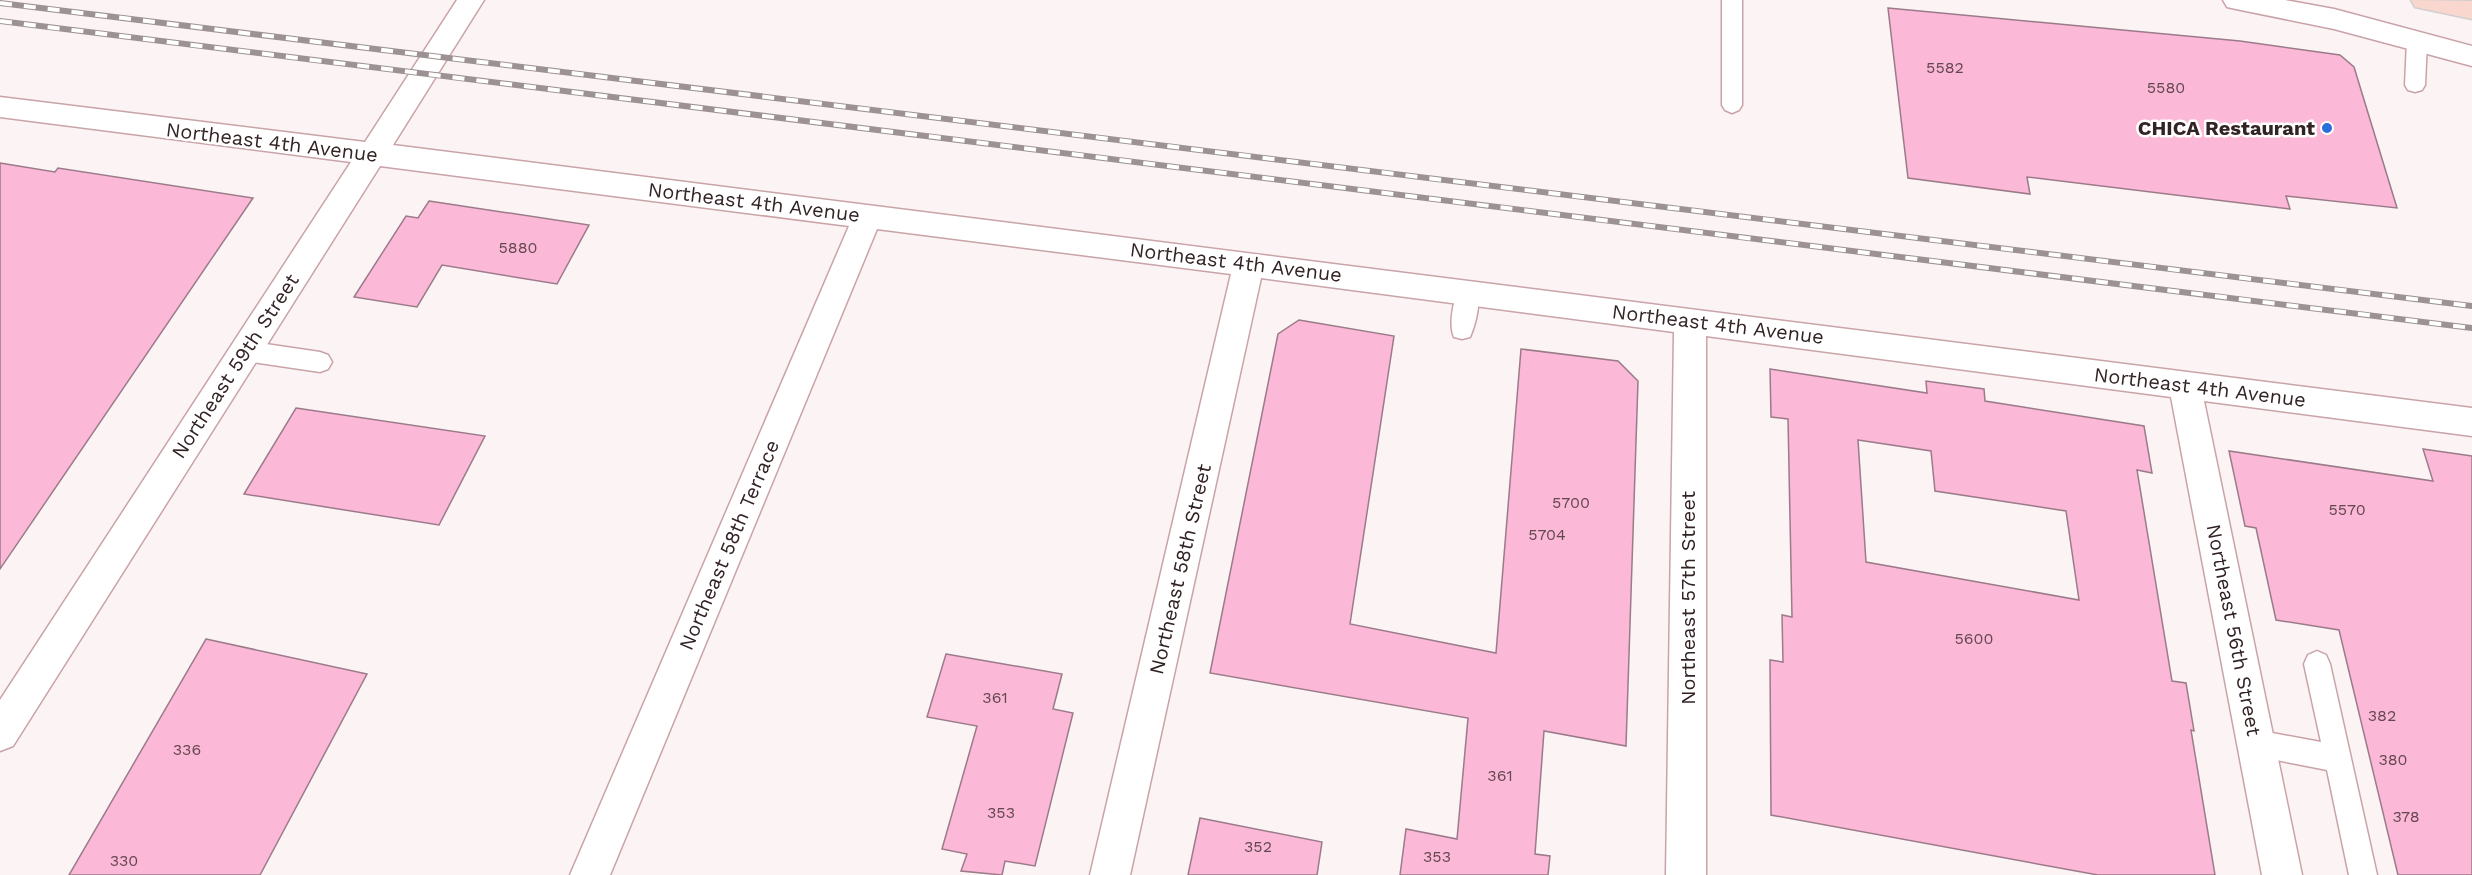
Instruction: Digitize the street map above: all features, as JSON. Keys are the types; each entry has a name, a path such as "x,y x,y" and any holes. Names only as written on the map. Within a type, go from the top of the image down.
{"main road":[{"path":"2424,0 2472,10"}],"street":[{"name":"Northeast 59th Street","path":"0,733 471,0"},
{"path":"2236,0 2334,20 2472,56"},
{"name":"Northeast 4th Avenue","path":"0,107 1690,320 2472,422"},
{"name":"Northeast 58th Terrace","path":"590,875 868,216"},
{"name":"Northeast 58th Street","path":"1110,875 1249,264"},
{"name":"Northeast 57th Street","path":"1686,875 1690,320"},
{"name":"Northeast 56th Street","path":"2185,385 2283,875"}],"lane":[{"path":"1732,0 1732,105"},
{"path":"2415,85 2417,41"},
{"path":"1462,330 1468,292"},
{"path":"245,351 320,362"},
{"path":"2317,664 2363,875"},
{"path":"2256,743 2338,759"}],"building":[{"path":"1888,8 2240,41 2340,55 2354,67 2397,208 2286,196 2290,209 2027,177 2030,194 1908,178"},
{"path":"0,163 55,172 58,168 253,198 0,569"},
{"path":"429,201 589,225 557,284 442,265 417,307 354,297 406,216 418,218"},
{"path":"1299,320 1394,336 1350,624 1496,653 1521,349 1618,361 1638,381 1626,746 1544,731 1535,854 1550,856 1548,875 1400,875 1406,829 1457,839 1468,718 1210,673 1278,334"},
{"path":"1770,369 1927,393 1926,381 1984,389 1985,401 2144,426 2152,473 2137,470 2172,681 2186,683 2194,731 2191,730 2215,875 2098,875 1771,815 1770,660 1783,662 1782,615 1792,617 1788,419 1771,417","holes":["1858,440 1931,451 1935,491 2066,511 2079,600 1866,562"]},
{"path":"296,408 485,436 439,525 244,494"},
{"path":"2423,449 2472,456 2472,875 2398,875 2339,630 2276,620 2256,528 2245,526 2229,451 2433,481"},
{"path":"206,639 367,674 260,875 69,875"},
{"path":"946,654 1062,674 1053,709 1073,713 1035,866 1005,861 1002,875 961,871 967,854 942,849 977,726 927,717"},
{"path":"1200,818 1322,842 1317,875 1188,875"}],"railway":[{"path":"0,3 2472,306"},
{"path":"0,21 2472,328"}],"place":[{"name":"CHICA Restaurant","path":"2327,128"}]}
